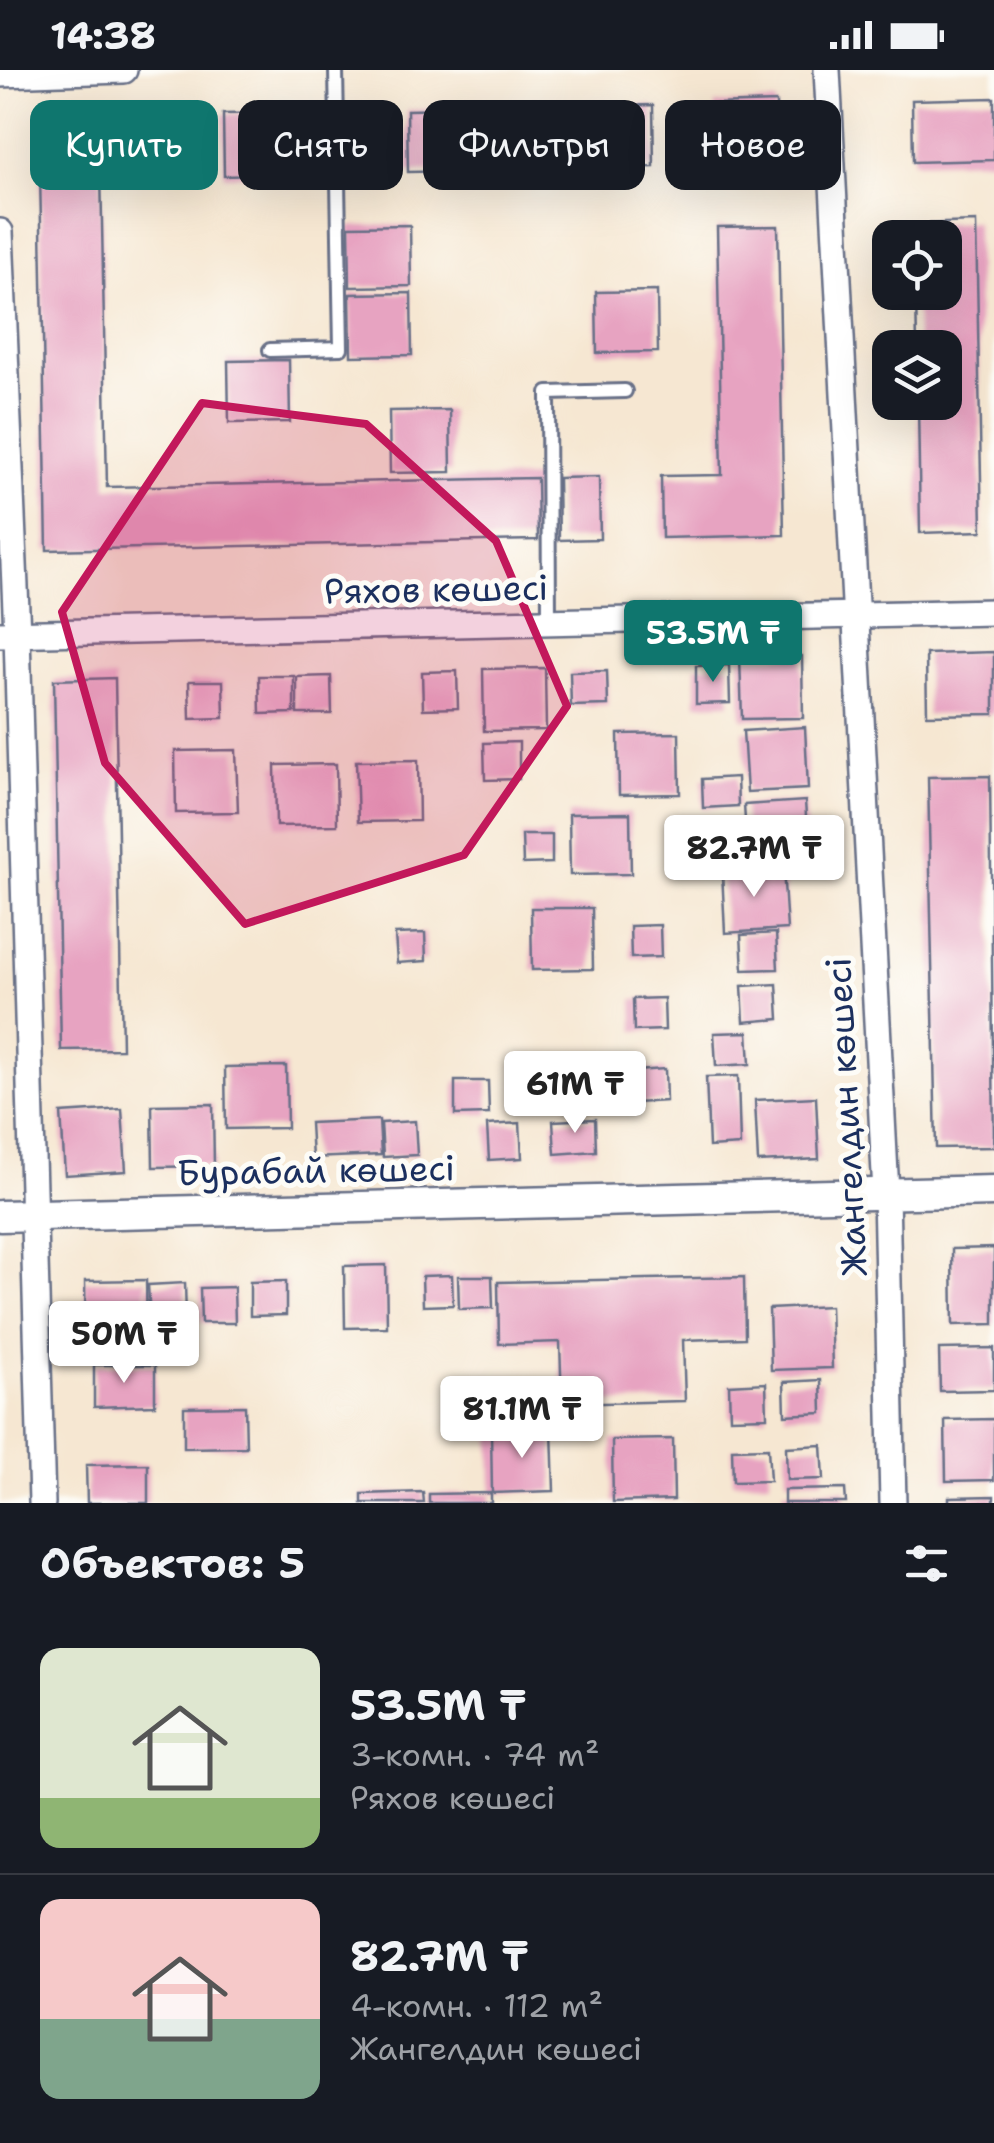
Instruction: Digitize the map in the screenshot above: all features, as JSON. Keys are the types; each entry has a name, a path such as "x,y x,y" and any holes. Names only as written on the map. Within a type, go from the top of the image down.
{"street":[{"path":"0,74 124,70"},
{"name":"Жангелдин көшесі","path":"827,70 886,1193 894,1503"},
{"path":"0,232 9,634 42,1503"},
{"name":"Ряхов көшесі","path":"9,634 994,612"},
{"name":"Бурабай көшесі","path":"0,1216 994,1191"}],"lane":[{"path":"270,350 342,348 336,70"},
{"path":"549,622 548,393 625,391"}],"highlighted area":[{"path":"202,403 366,424 496,541 567,706 464,855 245,924 105,763 62,612"}],"building":[{"path":"994,98 994,160 913,162 912,100"},
{"path":"645,105 653,105 654,167 645,167"},
{"path":"407,110 423,110 423,172 408,172"},
{"path":"223,114 238,114 238,176 224,176"},
{"path":"40,190 101,190 107,487 537,478 538,540 47,550"},
{"path":"962,222 976,222 982,531 920,533 918,420 962,420 962,330 917,330 916,310 962,310"},
{"path":"410,225 411,286 350,287 349,226"},
{"path":"778,226 784,535 662,538 661,476 722,475 717,227"},
{"path":"657,291 658,352 597,353 596,292"},
{"path":"411,293 412,355 351,356 350,294"},
{"path":"289,360 290,422 229,423 228,361"},
{"path":"450,410 451,472 390,473 389,411"},
{"path":"599,477 600,539 559,540 558,478"},
{"path":"994,652 994,714 927,715 926,654"},
{"path":"802,656 803,718 742,719 740,657"},
{"path":"729,665 730,703 696,704 696,666"},
{"path":"545,668 546,730 484,731 483,669"},
{"path":"457,671 458,708 423,709 422,672"},
{"path":"607,671 608,705 571,706 570,672"},
{"path":"259,676 294,676 294,713 260,714"},
{"path":"331,676 332,714 297,714 297,677"},
{"path":"115,678 122,1049 61,1050 54,680"},
{"path":"189,681 223,681 224,718 190,719"},
{"path":"805,727 808,789 747,792 743,731"},
{"path":"679,733 680,794 619,795 618,734"},
{"path":"519,742 519,779 485,780 484,743"},
{"path":"236,750 238,812 176,813 175,751"},
{"path":"418,760 419,821 358,822 356,761"},
{"path":"336,764 337,825 276,826 275,765"},
{"path":"990,776 994,1147 936,1148 928,777"},
{"path":"737,777 738,806 703,808 702,779"},
{"path":"805,801 809,863 748,866 744,805"},
{"path":"630,813 631,874 570,875 569,814"},
{"path":"522,835 552,835 552,863 523,864"},
{"path":"783,868 787,929 725,933 722,871"},
{"path":"531,908 592,908 593,969 532,970"},
{"path":"660,925 661,957 631,958 630,926"},
{"path":"425,933 426,961 397,963 395,934"},
{"path":"776,933 778,969 743,970 741,935"},
{"path":"777,984 779,1019 744,1022 742,986"},
{"path":"664,998 665,1030 634,1031 633,999"},
{"path":"748,1032 750,1064 716,1066 714,1033"},
{"path":"286,1066 287,1128 226,1129 225,1067"},
{"path":"665,1069 666,1101 636,1103 635,1071"},
{"path":"738,1076 740,1145 709,1147 706,1077"},
{"path":"455,1081 488,1081 489,1114 455,1115"},
{"path":"816,1097 819,1159 758,1162 755,1100"},
{"path":"213,1104 214,1166 153,1167 152,1105"},
{"path":"122,1109 126,1171 65,1175 61,1113"},
{"path":"595,1119 596,1151 555,1154 553,1121"},
{"path":"379,1120 381,1155 312,1158 310,1123"},
{"path":"415,1121 417,1155 383,1157 381,1123"},
{"path":"520,1123 522,1158 489,1160 487,1125"},
{"path":"994,1248 994,1324 953,1325 952,1249"},
{"path":"386,1265 387,1327 345,1328 344,1266"},
{"path":"452,1275 453,1305 423,1306 422,1276"},
{"path":"458,1276 492,1276 493,1308 459,1309"},
{"path":"744,1277 745,1338 683,1340 685,1401 562,1404 560,1342 499,1344 498,1282"},
{"path":"146,1280 147,1341 86,1343 85,1281"},
{"path":"286,1281 286,1315 250,1316 250,1282"},
{"path":"185,1283 186,1317 150,1318 148,1285"},
{"path":"234,1287 235,1323 201,1323 200,1288"},
{"path":"830,1306 832,1368 771,1370 769,1309"},
{"path":"994,1348 994,1390 940,1391 939,1349"},
{"path":"94,1365 155,1365 155,1405 94,1407"},
{"path":"821,1380 822,1413 785,1415 784,1382"},
{"path":"766,1383 767,1417 730,1418 729,1385"},
{"path":"245,1406 246,1447 184,1448 184,1407"},
{"path":"994,1419 994,1480 946,1481 945,1420"},
{"path":"552,1430 554,1491 492,1493 491,1431"},
{"path":"673,1439 674,1500 613,1502 612,1440"},
{"path":"822,1445 824,1479 787,1480 786,1447"},
{"path":"768,1448 770,1481 733,1482 732,1449"},
{"path":"148,1464 148,1503 87,1503 86,1465"},
{"path":"845,1489 846,1503 784,1503 784,1490"},
{"path":"423,1492 424,1503 362,1503 362,1494"},
{"path":"491,1493 491,1503 429,1503 429,1494"},
{"path":"994,1496 994,1503 949,1503 949,1497"}]}
